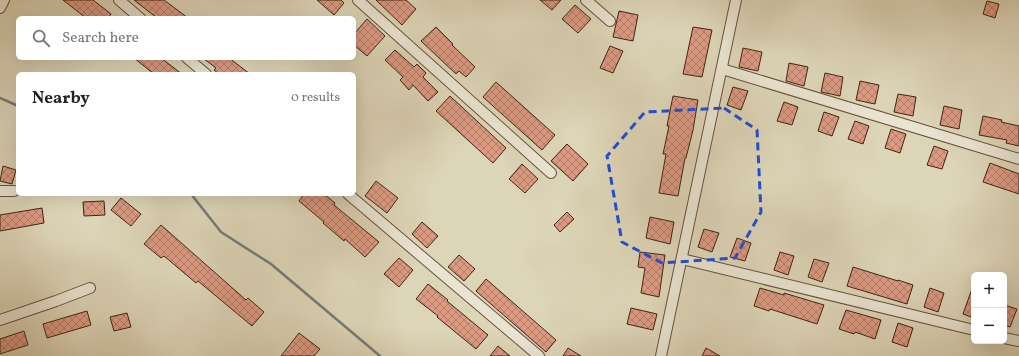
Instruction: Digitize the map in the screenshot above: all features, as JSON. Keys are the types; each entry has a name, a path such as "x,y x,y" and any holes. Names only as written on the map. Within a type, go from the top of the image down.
{"street":[{"path":"0,8 4,0"},
{"path":"119,0 138,16"},
{"path":"358,0 551,173"},
{"path":"586,0 610,21"},
{"path":"661,356 736,0"},
{"path":"190,60 204,72"},
{"path":"722,69 1019,159"},
{"path":"0,191 14,191"},
{"path":"350,196 539,356"},
{"path":"682,259 971,329"},
{"path":"0,320 56,302 90,288"},
{"path":"1007,339 1019,341"}],"highlighted area":[{"path":"724,108 757,130 761,212 735,258 662,263 622,242 607,156 645,112"}],"building":[{"path":"63,0 93,0 111,14 110,16 83,16"},
{"path":"134,0 164,0 185,16 154,16"},
{"path":"317,0 341,0 344,3 334,15"},
{"path":"376,0 406,0 416,9 402,25"},
{"path":"540,0 561,0 552,10"},
{"path":"987,1 999,4 995,18 983,14"},
{"path":"575,5 591,19 578,33 562,19"},
{"path":"619,11 638,15 633,41 613,37"},
{"path":"367,19 385,36 367,56 356,47 356,32"},
{"path":"436,27 475,67 466,77 459,71 456,74 421,41"},
{"path":"693,27 712,30 702,77 683,74"},
{"path":"610,46 623,51 613,73 600,68"},
{"path":"743,48 762,52 758,71 739,67"},
{"path":"395,50 414,67 417,64 426,73 423,77 438,92 428,101 413,85 409,90 400,80 403,77 385,60"},
{"path":"136,60 164,60 179,72 152,72"},
{"path":"206,60 232,60 247,72 216,72 214,70 216,68"},
{"path":"789,63 808,67 804,86 786,81"},
{"path":"825,73 843,77 840,96 821,92"},
{"path":"860,81 879,85 875,104 856,100"},
{"path":"496,82 555,135 542,150 483,97"},
{"path":"733,87 748,91 741,110 727,105"},
{"path":"898,94 916,97 913,116 894,112"},
{"path":"450,96 506,148 493,163 436,111"},
{"path":"673,96 698,100 693,130 685,158 678,196 659,193 666,154 663,154 669,126 667,126"},
{"path":"784,102 798,107 792,125 777,121"},
{"path":"944,106 962,110 959,129 940,125"},
{"path":"824,112 839,117 832,136 818,131"},
{"path":"983,116 1002,120 1001,122 1019,126 1019,146 1006,143 1007,140 979,135"},
{"path":"855,121 869,126 863,144 848,139"},
{"path":"891,129 906,134 900,153 885,148"},
{"path":"567,144 588,164 573,181 551,161"},
{"path":"934,146 948,151 942,169 927,165"},
{"path":"990,163 1019,174 1019,194 983,182"},
{"path":"522,164 538,179 525,193 509,179"},
{"path":"3,166 16,170 12,184 0,181"},
{"path":"376,181 398,198 387,213 365,196"},
{"path":"303,196 326,196 335,203 334,205 379,242 365,257 345,239 344,241 299,201"},
{"path":"121,198 141,214 131,226 111,210"},
{"path":"104,201 105,215 84,216 83,202"},
{"path":"42,208 44,223 0,231 0,215"},
{"path":"567,212 574,219 560,232 554,225"},
{"path":"650,217 674,222 670,244 646,238"},
{"path":"422,222 438,236 427,248 412,234"},
{"path":"161,225 246,300 248,298 264,312 252,326 198,281 196,283 164,256 161,258 144,244"},
{"path":"704,229 719,233 712,252 698,247"},
{"path":"737,238 751,243 745,261 730,257"},
{"path":"640,252 665,255 659,297 641,293 645,268 638,267"},
{"path":"780,252 794,256 788,275 774,270"},
{"path":"459,255 475,269 464,281 448,267"},
{"path":"399,258 413,270 399,287 384,274"},
{"path":"814,259 829,263 822,282 808,277"},
{"path":"853,267 913,285 907,304 847,286"},
{"path":"486,279 556,340 546,352 476,291"},
{"path":"428,284 488,335 476,349 416,299"},
{"path":"760,288 784,295 784,293 824,305 817,324 770,309 769,311 754,306"},
{"path":"930,288 944,293 938,312 924,307"},
{"path":"971,292 971,317 963,314"},
{"path":"1007,306 1017,309 1010,327 1007,326"},
{"path":"631,308 657,314 653,330 627,324"},
{"path":"846,310 881,320 875,339 855,332 854,334 839,329"},
{"path":"87,311 91,325 47,338 43,324"},
{"path":"127,313 131,327 114,331 110,317"},
{"path":"898,323 913,328 907,347 892,342"},
{"path":"24,331 28,345 0,354 0,339"},
{"path":"299,333 320,349 314,356 281,356"},
{"path":"498,346 510,356 490,356"},
{"path":"568,348 581,356 563,356"},
{"path":"706,348 720,356 702,356"}],"waterway":[{"path":"0,98 16,105"},
{"path":"193,196 221,232 271,264 380,356"}]}
